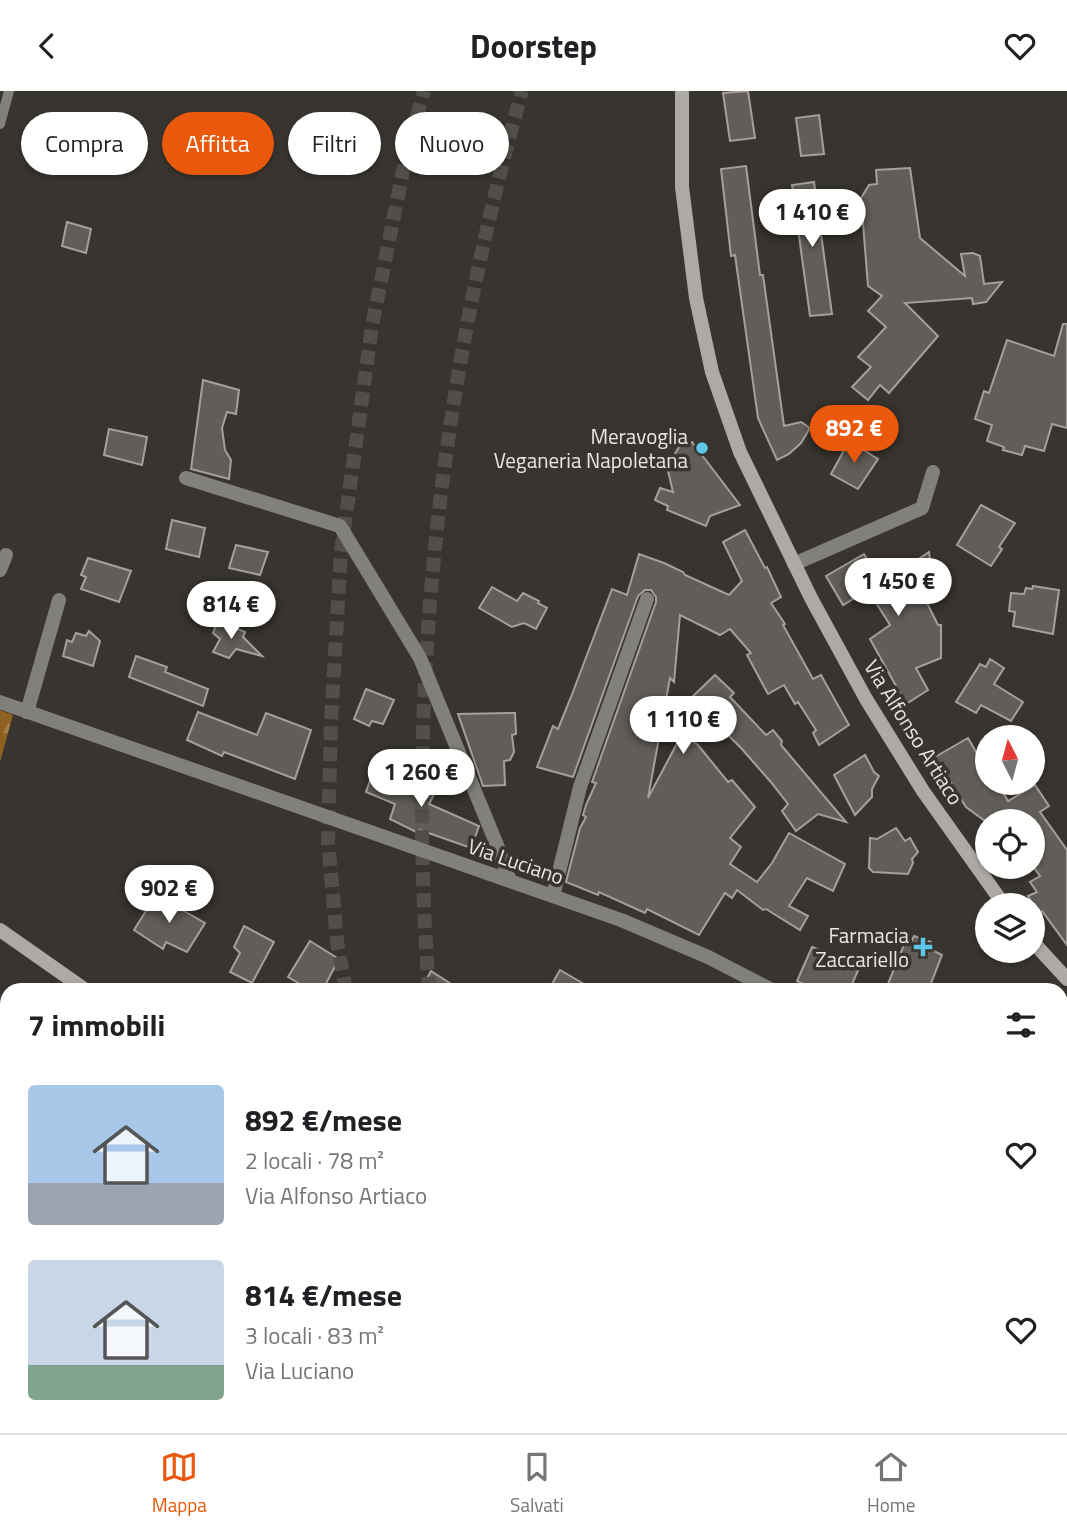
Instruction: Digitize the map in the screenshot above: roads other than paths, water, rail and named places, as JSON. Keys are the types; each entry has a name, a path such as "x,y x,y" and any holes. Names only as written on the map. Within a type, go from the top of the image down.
{"main road":[{"name":"Via Alfonso Artiaco","path":"682,91 682,187 696,298 712,372 740,452 794,564 866,699 923,791 995,893"},
{"path":"0,930 76,983"},
{"path":"1045,955 1067,979"}],"street":[{"path":"794,564 922,508 933,472"},
{"path":"186,478 340,526 419,658 510,881"},
{"path":"0,570 6,555"},
{"path":"553,897 580,787 647,599"},
{"path":"27,712 58,600"},
{"name":"Via Luciano","path":"0,702 621,920 708,957 758,983"}],"lane":[{"path":"0,124 9,91"}],"tunnel":[{"path":"345,983 337,941 328,842 331,720 341,552 372,326 406,156 424,91"},
{"path":"429,983 423,878 422,764 436,537 450,424 470,312 522,91"}],"place":[{"name":"Meravoglia Veganeria Napoletana","path":"702,448"},
{"name":"Farmacia Zaccariello","path":"923,947"}]}
